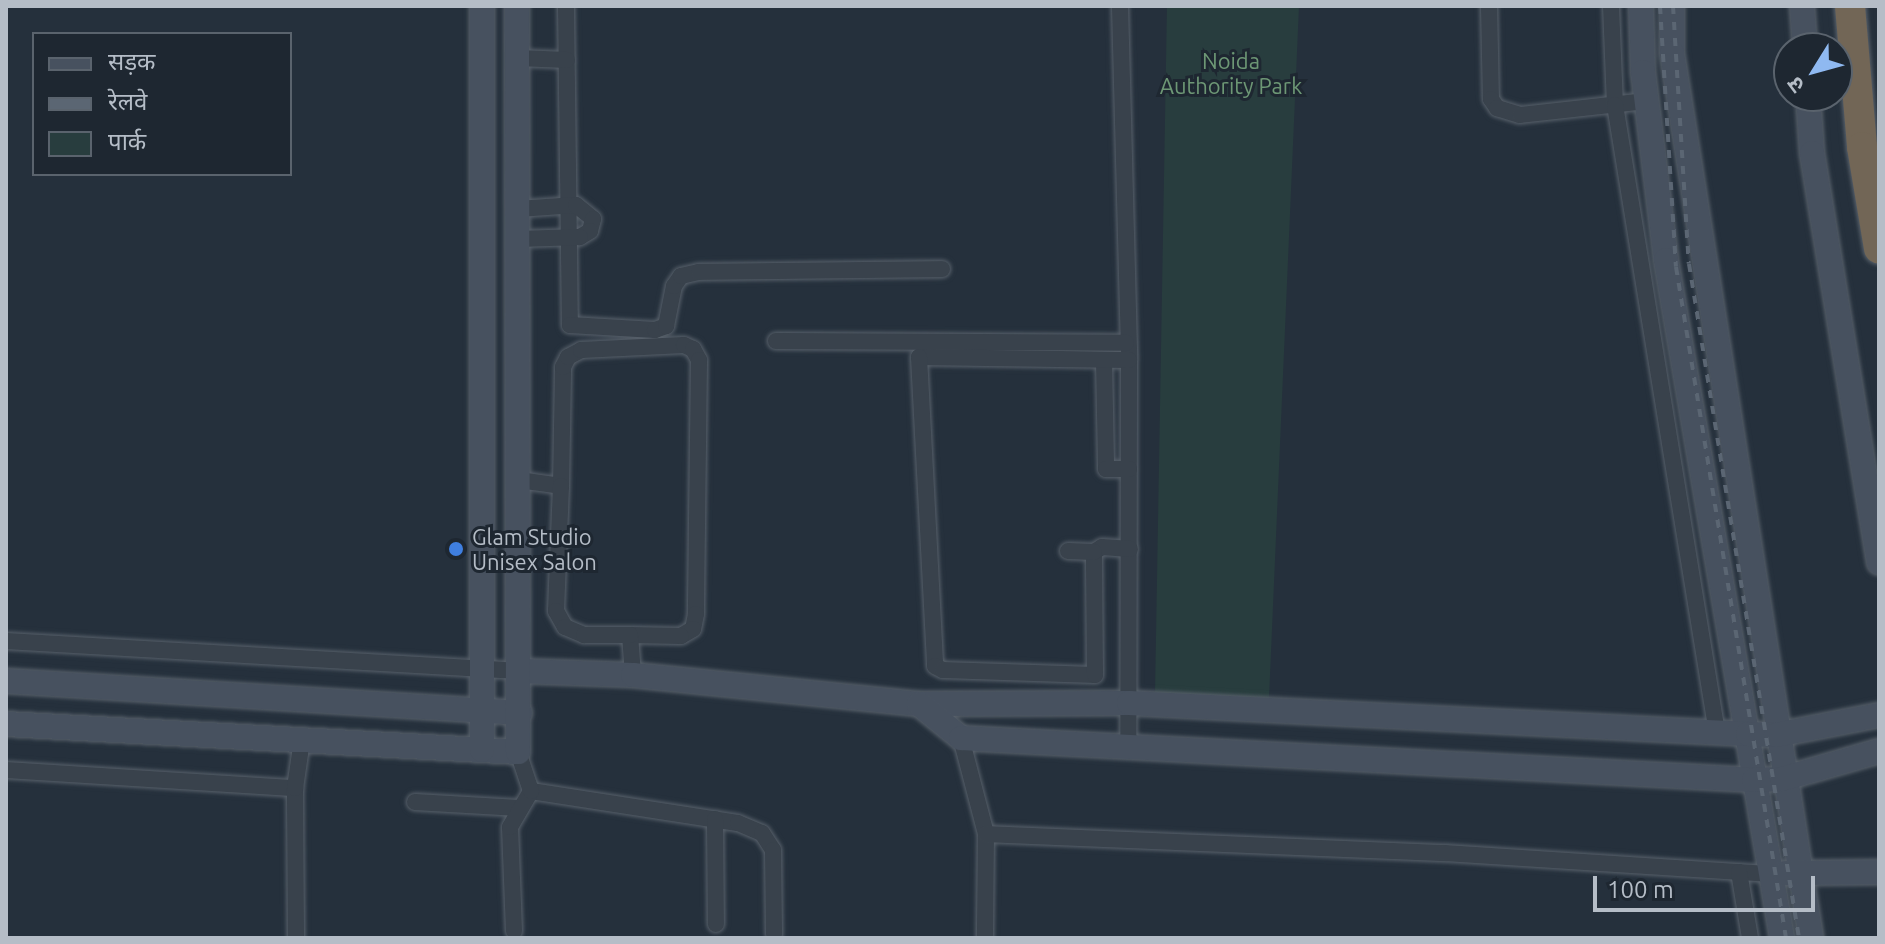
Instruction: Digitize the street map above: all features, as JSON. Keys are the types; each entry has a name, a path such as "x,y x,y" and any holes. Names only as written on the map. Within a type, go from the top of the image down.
{"highway":[{"path":"1850,6 1862,147 1879,249"}],"street":[{"path":"482,6 482,750"},
{"path":"517,6 518,752 531,791"},
{"path":"566,6 566,238 570,325 655,330 666,326 674,286 681,276 699,272 942,269"},
{"path":"1120,6 1126,343 1129,360 1128,749"},
{"path":"1489,6 1491,99 1497,108 1520,115 1647,101"},
{"path":"1611,6 1615,105 1717,733"},
{"path":"1641,6 1647,101 1666,260 1782,938"},
{"path":"1672,6 1672,53 1782,779 1811,938"},
{"path":"1802,6 1804,32"},
{"path":"518,58 567,60"},
{"path":"1809,112 1812,153 1879,563"},
{"path":"518,209 566,204 587,209 593,219 590,231 566,238 518,239"},
{"path":"776,341 1126,343"},
{"path":"684,345 693,349 699,360 693,629 681,636 630,635 584,635 565,627 556,611 563,367 568,357 581,350 684,345"},
{"path":"1094,552 1095,675 943,670 935,666 919,357 1129,360"},
{"path":"1104,360 1106,469 1129,469"},
{"path":"519,480 561,486"},
{"path":"1068,551 1094,552 1102,547 1130,549"},
{"path":"630,635 633,675"},
{"path":"6,641 633,675 919,704 964,701 1129,703 1776,735 1879,715"},
{"path":"6,681 520,713"},
{"path":"964,701 961,738 986,834 985,938"},
{"path":"919,704 961,738 1754,780 1782,779 1879,751"},
{"path":"6,724 518,752"},
{"path":"296,938 295,788 302,740"},
{"path":"6,770 295,788"},
{"path":"514,931 510,827 531,791"},
{"path":"531,791 751,827 769,840 773,850 774,934"},
{"path":"415,802 519,808"},
{"path":"715,819 716,924"},
{"path":"986,834 1445,853 1771,874 1800,871 1879,872"},
{"path":"1739,872 1750,938"}],"green space":[{"name":"Noida Authority Park","path":"1167,6 1299,6 1269,698 1155,695"}],"railway":[{"path":"1660,6 1676,267 1786,938"},
{"path":"1673,6 1689,264 1799,938"}],"place":[{"name":"Glam Studio Unisex Salon","path":"456,549"}]}
